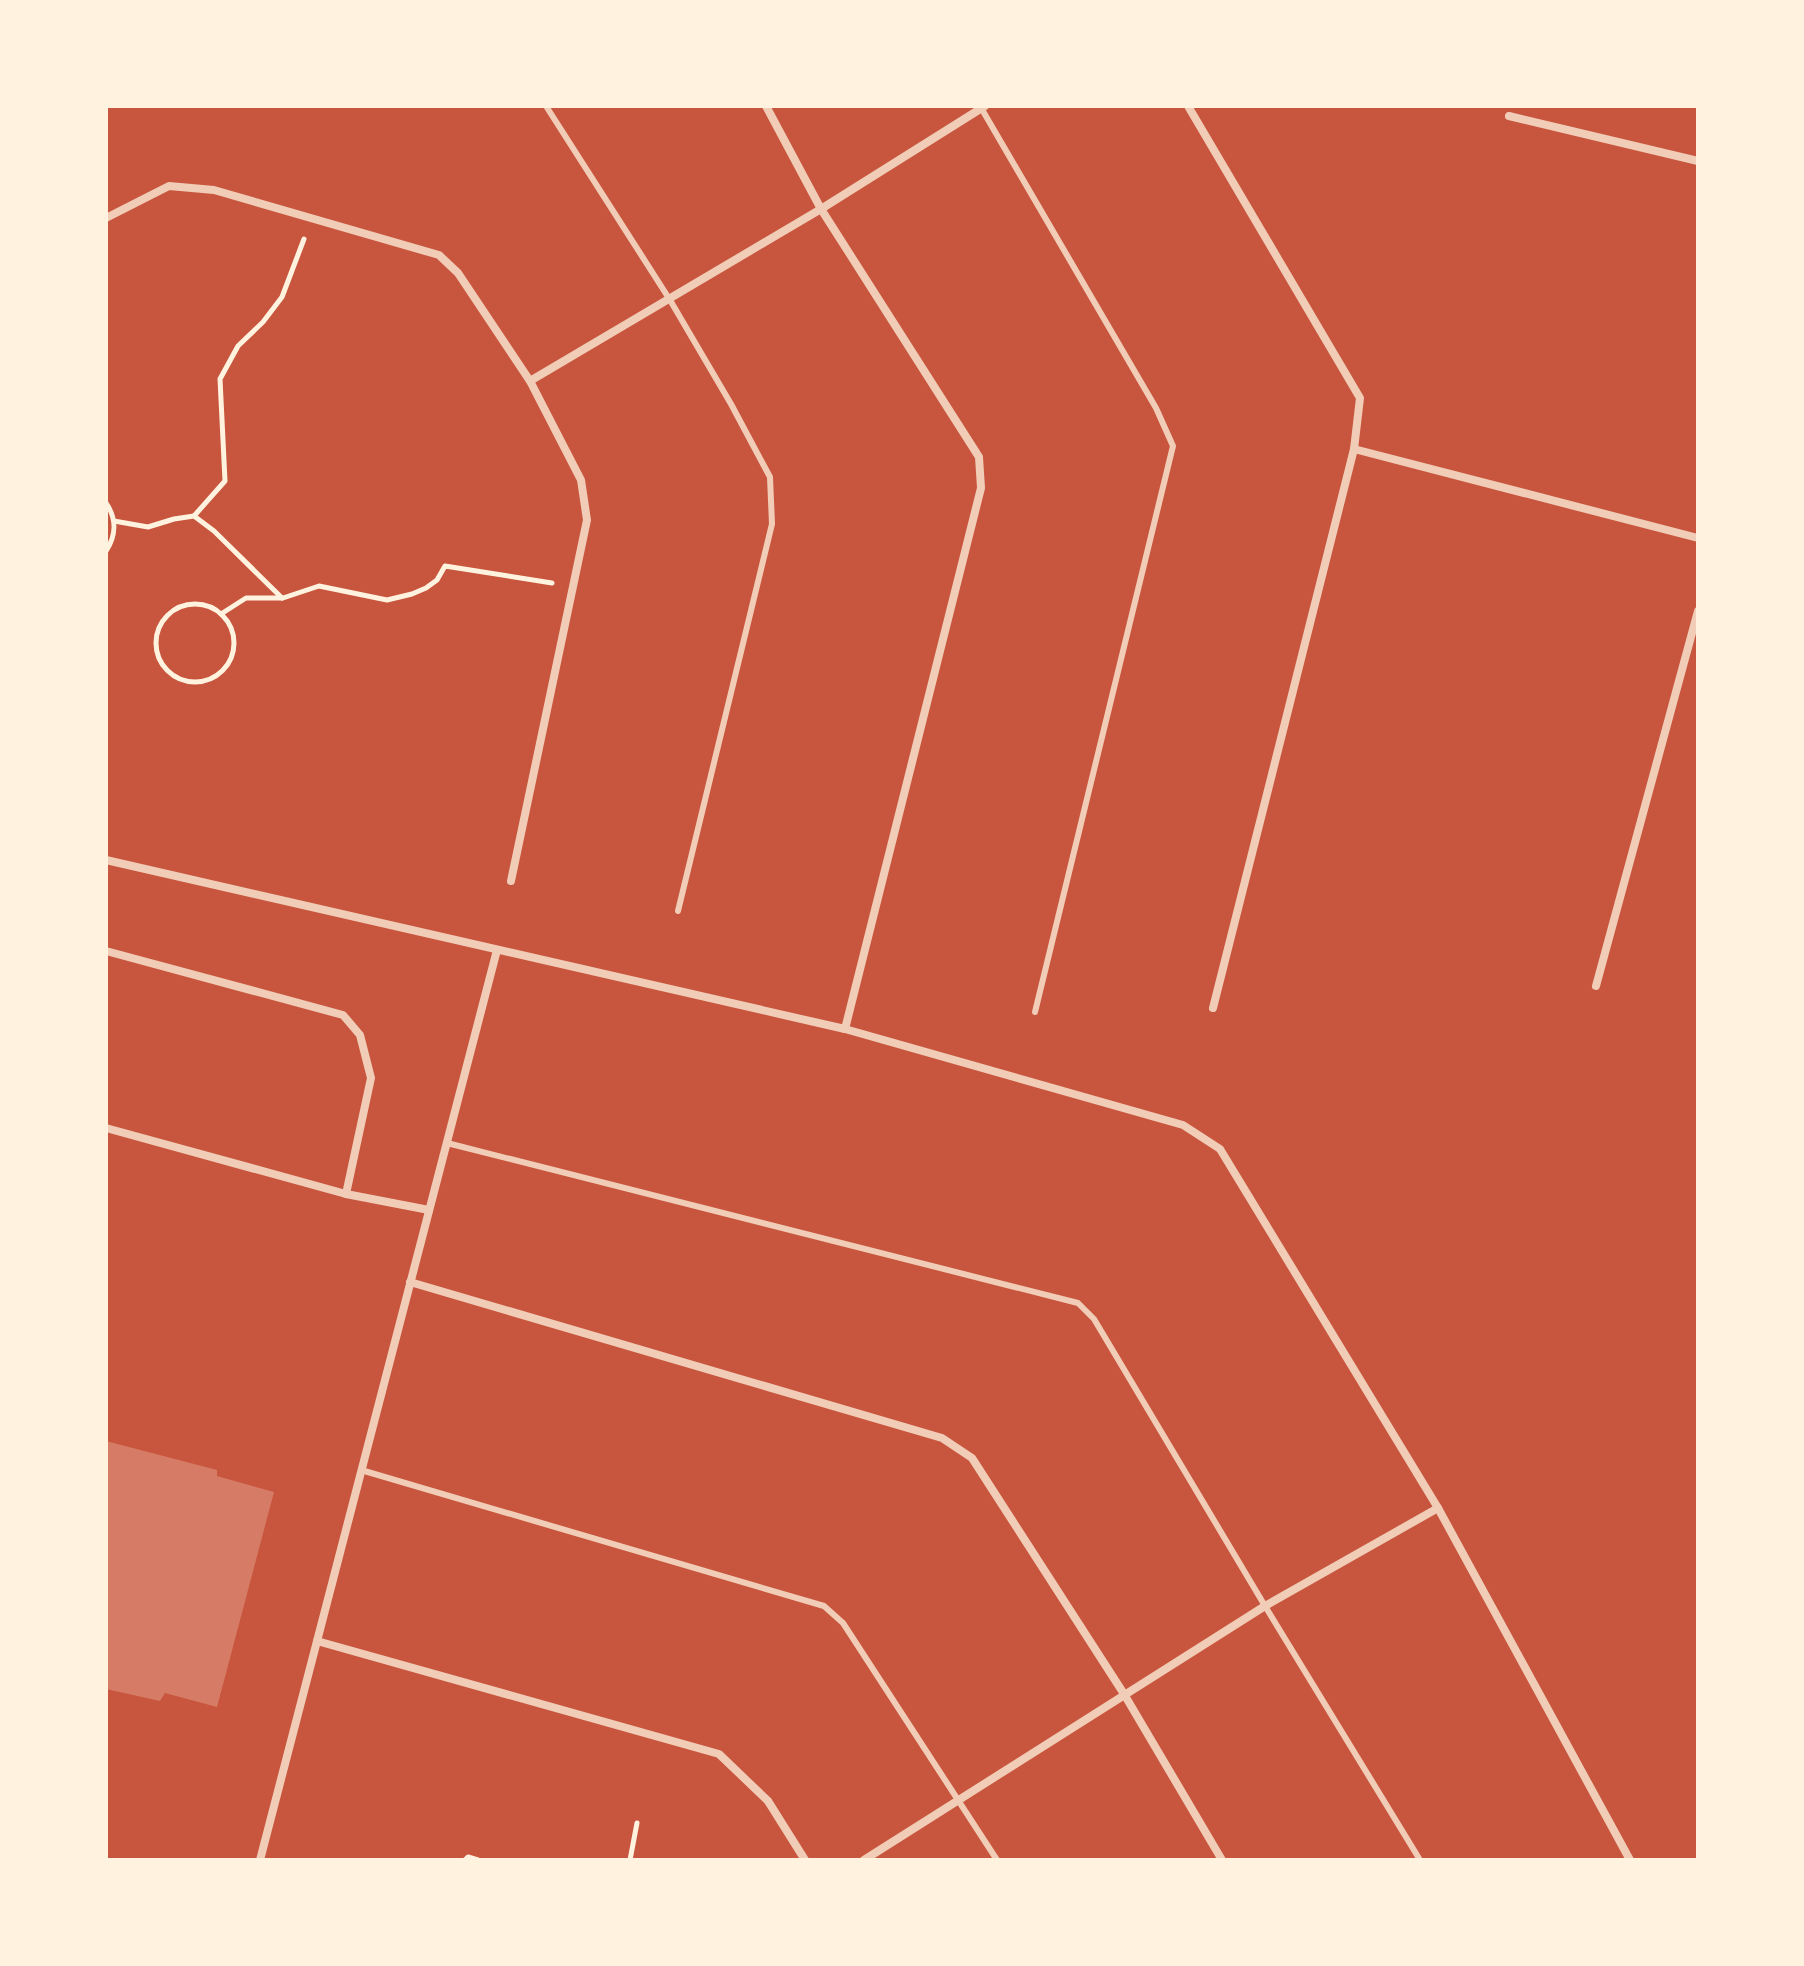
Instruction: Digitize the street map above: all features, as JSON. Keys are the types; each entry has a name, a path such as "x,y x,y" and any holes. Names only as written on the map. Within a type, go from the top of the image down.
{"street":[{"path":"766,106 821,209 979,457 981,488 845,1029"},
{"path":"1188,106 1360,398 1354,449 1213,1008"},
{"path":"530,381 821,209 982,107"},
{"path":"1509,116 1698,161"},
{"path":"106,218 169,186 214,190 439,255 458,273 530,381 581,480 587,520 511,881"},
{"path":"1354,449 1698,538"},
{"path":"1596,986 1698,611"},
{"path":"106,860 845,1029 1183,1125 1220,1149 1438,1508 1630,1860"},
{"path":"260,1860 497,950"},
{"path":"106,951 343,1015 360,1035 371,1078 346,1194"},
{"path":"106,1128 346,1194 429,1210"},
{"path":"410,1282 942,1438 972,1458 1124,1694 1222,1860"},
{"path":"864,1860 1265,1606 1438,1508"},
{"path":"317,1641 719,1754 768,1801 805,1860"}],"lane":[{"path":"546,106 670,300 770,477 772,524 678,911"},
{"path":"982,107 1156,408 1173,446 1035,1012"},
{"path":"447,1143 1078,1303 1094,1319 1420,1860"},
{"path":"361,1470 824,1606 843,1623 997,1860"}],"path":[{"path":"114,521 148,527 194,516 225,481 220,379 238,346 263,322 282,297 312,218"},
{"path":"106,503 114,521 114,534 106,551"},
{"path":"194,516 214,531 283,598"},
{"path":"221,614 246,598 283,598 319,586 387,600 426,588 437,580 445,566 572,587"},
{"path":"197,604 221,614 229,624 234,648 224,670 202,682 176,678 165,670 155,646 156,632 162,621 172,611 197,604"},
{"path":"630,1860 637,1823"},
{"path":"465,1860 468,1857 478,1860"}],"building":[{"path":"106,1441 217,1470 217,1476 274,1492 217,1707 165,1693 160,1701 106,1689"}]}
